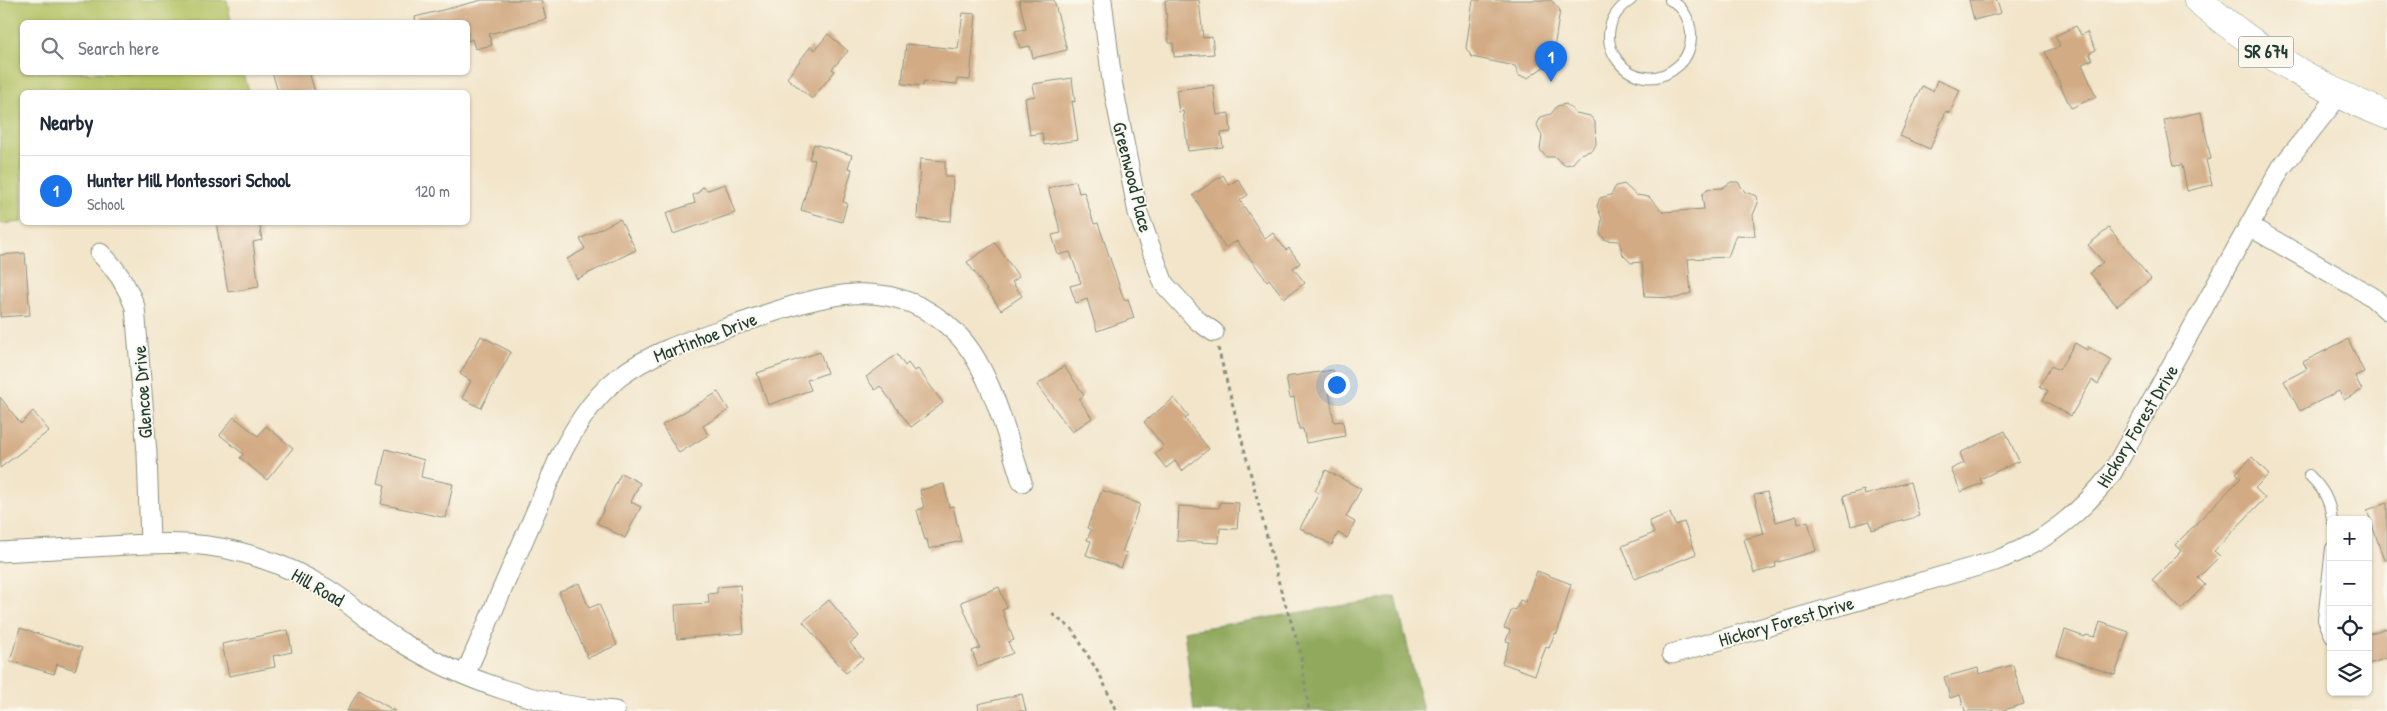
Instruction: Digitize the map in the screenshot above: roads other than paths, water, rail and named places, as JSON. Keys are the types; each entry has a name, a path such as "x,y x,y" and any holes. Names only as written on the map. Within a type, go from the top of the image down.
{"main road":[{"name":"SR 674","path":"2198,0 2268,54 2339,96 2387,114"}],"street":[{"name":"Greenwood Place","path":"1102,0 1112,81 1138,213 1164,284 1198,321 1214,332"},
{"name":"Hickory Forest Drive","path":"1672,654 1995,561 2016,553 2054,532 2092,499 2112,473 2281,168 2339,96"},
{"path":"2250,226 2371,296 2387,310"},
{"name":"Glencoe Drive","path":"100,253 114,266 127,286 135,307 147,453 150,542"},
{"name":"Martinhoe Drive","path":"465,676 560,456 575,427 594,402 618,378 643,361 675,345 812,299 839,294 888,296 912,303 935,316 955,332 971,351 1000,417 1022,482"},
{"name":"Hill Road","path":"0,552 175,542 223,548 262,558 292,570 328,589 399,642 465,676 498,688 546,701 615,711"}],"lane":[{"path":"1631,0 1622,6 1614,16 1609,30 1609,43 1613,56 1622,67 1633,74 1646,78 1660,77 1673,71 1683,62 1689,50 1692,36 1689,23 1683,10 1670,0"},
{"path":"2309,475 2324,490 2330,505 2331,516"},
{"path":"2327,629 2323,620 2330,561"}],"place":[{"name":"Hunter Mill Montessori School","path":"1551,82"}]}
